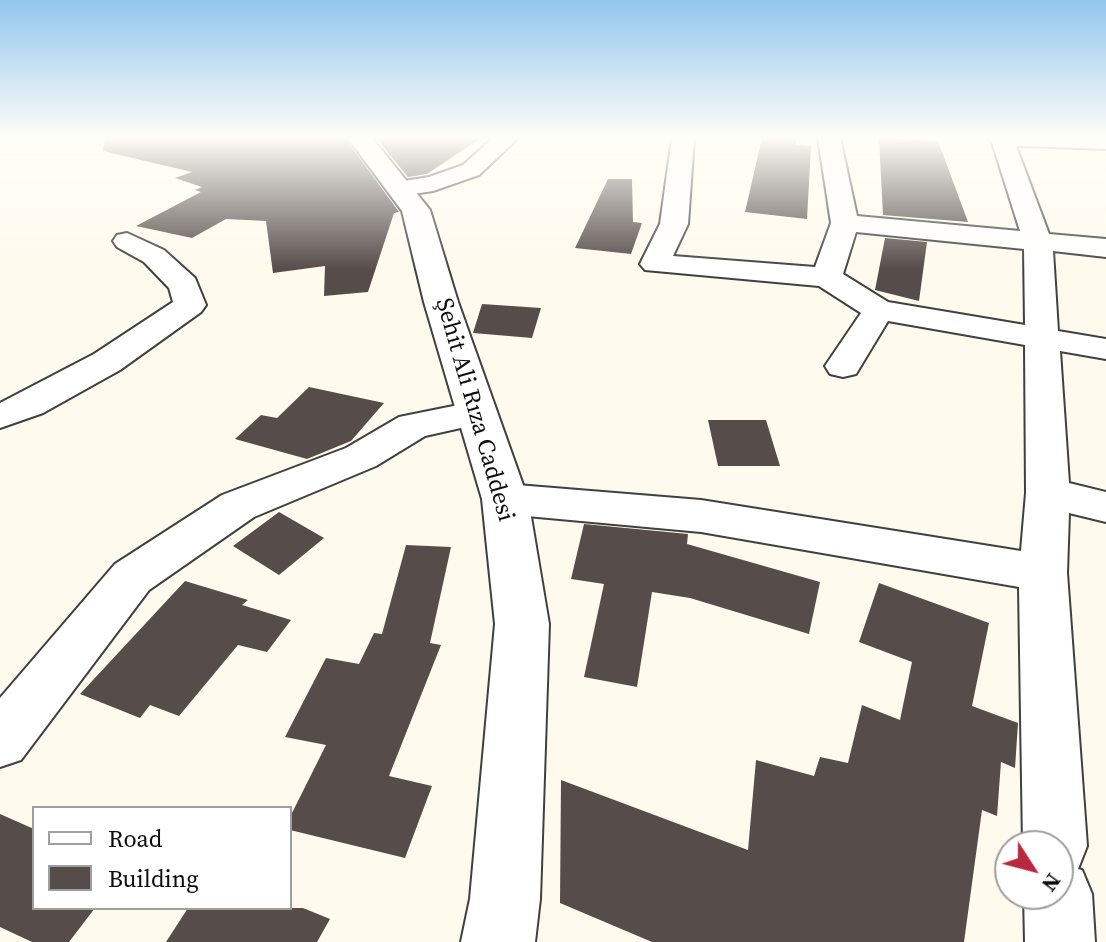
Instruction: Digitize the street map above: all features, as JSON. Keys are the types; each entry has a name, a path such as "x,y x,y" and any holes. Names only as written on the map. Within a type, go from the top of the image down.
{"street":[{"name":"Şehit Ali Rıza Caddesi","path":"395,182 416,210 505,499 522,624 505,899 498,942"},
{"path":"400,188 439,182"},
{"path":"678,182 674,224 655,264 827,277 879,310 1106,349"},
{"path":"827,277 845,223 837,182"},
{"path":"1016,182 1038,243 1048,493 1043,573 1054,830"},
{"path":"845,223 1106,248"},
{"path":"0,416 30,405 107,362 190,305 184,285 154,256 127,241"},
{"path":"843,366 879,310"},
{"path":"0,741 132,577 238,506 361,457 413,426 478,413"},
{"path":"1048,493 1106,507"},
{"path":"505,499 701,516 1043,573"},
{"path":"1059,910 1060,942"}],"building":[{"path":"187,182 377,182 399,212 394,213 368,292 324,296 325,266 273,273 266,221 226,219 192,238 136,226 201,192 195,190 202,187"},
{"path":"607,182 632,182 633,222 642,223 631,254 575,248"},
{"path":"752,182 809,182 807,219 745,212"},
{"path":"881,182 953,182 968,222 883,215"},
{"path":"885,238 927,242 919,301 875,290"},
{"path":"482,304 541,308 532,338 473,333"},
{"path":"309,387 384,403 351,441 307,459 235,439 261,415 277,418"},
{"path":"708,420 766,420 780,466 718,466"},
{"path":"279,512 324,538 279,575 233,546"},
{"path":"584,524 688,534 687,544 820,582 809,634 690,598 652,592 637,687 584,677 604,584 571,579"},
{"path":"406,545 451,547 430,643 441,645 389,776 432,786 405,858 292,830 292,813 326,745 285,737 326,658 359,664 374,633 382,634"},
{"path":"185,581 248,600 242,605 291,620 267,652 238,645 179,716 150,705 140,718 80,694"},
{"path":"879,583 989,623 972,706 1018,723 1015,768 1001,762 997,816 982,810 964,942 652,942 560,903 561,780 748,850 756,760 814,776 820,757 848,763 862,705 900,720 912,662 859,642"},
{"path":"0,814 32,828 32,910 93,910 69,942 32,942 0,927"},
{"path":"303,908 330,919 317,942 166,942 187,910"}]}
